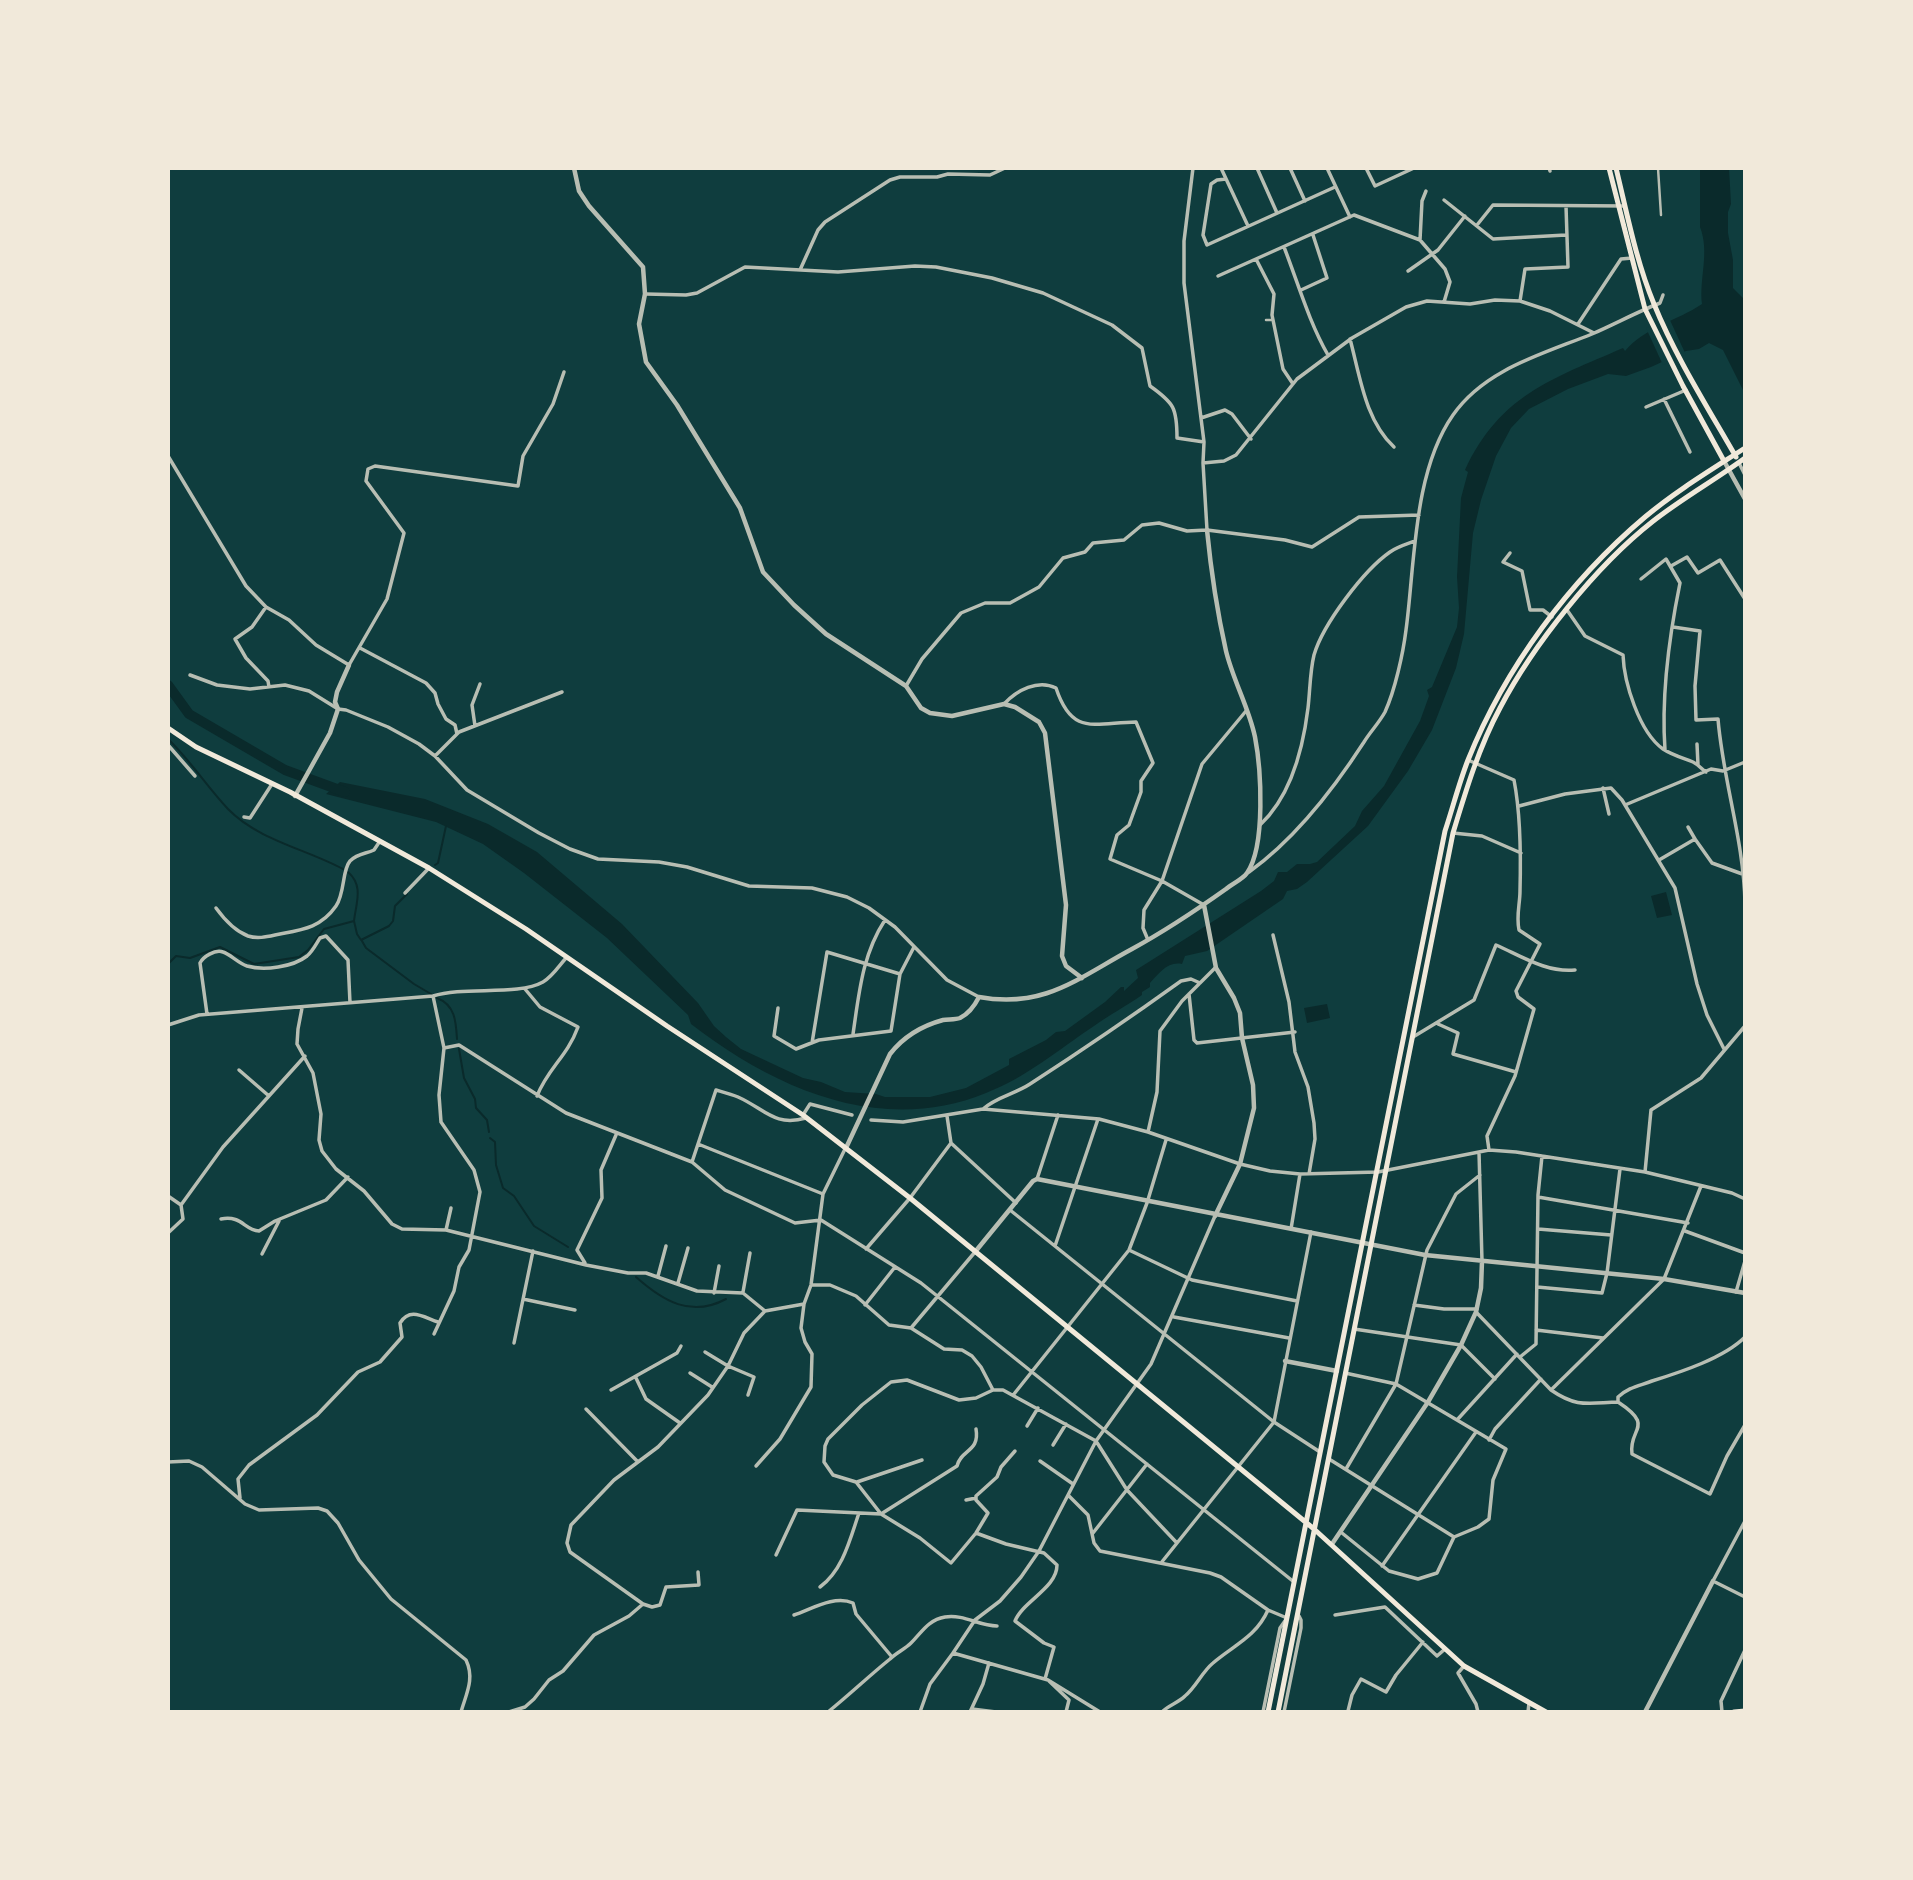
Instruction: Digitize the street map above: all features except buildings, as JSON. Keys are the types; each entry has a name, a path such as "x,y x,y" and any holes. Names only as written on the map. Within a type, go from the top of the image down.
{"highway":[{"path":"1609,168 1634,257 1656,308 1739,463"},
{"path":"1616,168 1647,312 1724,461"},
{"path":"1278,1712 1354,1329 1378,1172 1445,831 1493,706 1520,660 1552,617 1602,557 1643,518 1745,447"},
{"path":"1268,1712 1337,1371 1387,1170 1453,833 1472,761 1521,673 1567,610 1616,554 1652,522 1745,458"},
{"path":"168,729 197,747 429,868 568,957 667,1026 805,1116 1332,1544 1464,1666 1546,1712"},
{"path":"1734,1712 1745,1711"}],"street":[{"path":"574,168 574,178 579,191 589,206 643,267 645,294 639,324 646,362 677,405 740,508 763,572 826,634 906,686 921,708 930,713 952,716 1004,704 1021,690 1049,684 1056,688 1062,706 1071,718 1082,724 1136,722 1153,763 1141,781 1141,792 1129,825 1117,835 1110,859 1162,881 1204,905 1216,968 1240,1013 1242,1038 1253,1085 1254,1108 1240,1164 1173,1317 1151,1364 1096,1441 1039,1551 1000,1601 975,1620 930,1684 920,1712"},
{"path":"800,270 818,230 825,222 890,180 948,174 990,175 1005,168"},
{"path":"1193,168 1184,241 1184,283 1204,442 1207,530 1215,596 1227,653 1255,734 1257,752 1260,825 1257,847 1247,873"},
{"path":"1222,168 1248,226"},
{"path":"1257,168 1277,213"},
{"path":"1290,168 1305,201"},
{"path":"1327,168 1350,217"},
{"path":"1366,168 1375,186 1403,170 1415,168"},
{"path":"1658,168 1661,215"},
{"path":"1226,179 1211,184 1203,235 1207,245 1335,187"},
{"path":"1420,240 1422,201 1426,191"},
{"path":"1444,200 1493,239 1566,236"},
{"path":"1477,225 1493,205 1625,206"},
{"path":"1520,301 1525,269 1568,267 1566,206"},
{"path":"1218,276 1354,215 1420,240 1445,269 1450,282 1444,302"},
{"path":"1409,271 1452,235 1465,216"},
{"path":"1301,290 1327,278 1313,235"},
{"path":"1284,247 1313,319 1316,334 1328,355"},
{"path":"1578,324 1621,259 1634,257"},
{"path":"1256,259 1274,294 1272,315 1283,369 1293,384"},
{"path":"645,294 696,293 745,267 838,272 915,266 936,267 992,278 1043,293 1111,325 1142,348 1146,378 1150,386 1170,401 1177,414 1177,438 1204,442"},
{"path":"190,675 217,685 250,689 285,685 301,688 321,697 338,709 387,727 419,744 435,756 467,790 539,833 589,856 687,867 749,886 812,888 830,892 869,908 885,920 947,980 979,997 1019,1001 1061,989 1177,925 1275,853 1347,768 1383,715 1406,632 1415,541 1429,466 1453,414 1491,379 1517,364 1656,308 1663,296"},
{"path":"1203,463 1224,461 1236,455 1293,384 1350,339 1406,307 1427,301 1469,304 1495,300 1520,301 1536,305 1594,333"},
{"path":"1350,339 1368,408 1386,439 1394,447"},
{"path":"295,796 330,733 338,709 335,702 337,692 349,665 387,600 404,533 366,481 369,469 375,466 518,486 523,456 552,404 564,372"},
{"path":"1646,407 1684,388"},
{"path":"1664,399 1690,452"},
{"path":"1201,418 1225,410 1232,414 1251,439"},
{"path":"168,456 246,586 266,607 289,620 316,645 349,665"},
{"path":"1724,461 1745,499"},
{"path":"1739,463 1745,475"},
{"path":"906,686 922,659 961,613 985,603 1010,603 1039,587 1063,558 1084,552 1093,543 1124,540 1142,525 1159,523 1188,531 1207,530 1285,540 1312,547 1359,517 1419,516"},
{"path":"1260,825 1271,815 1285,794 1307,719 1314,654 1332,617 1345,599 1391,552 1415,541"},
{"path":"1510,552 1503,562 1522,571 1530,610 1543,610 1552,617"},
{"path":"1671,566 1687,557 1698,573 1720,560 1745,598"},
{"path":"1641,579 1666,559 1680,583 1672,620 1663,715 1665,750"},
{"path":"266,607 252,627 235,639 246,657 268,681 268,687"},
{"path":"1567,610 1585,636 1623,655 1627,688 1651,735 1665,750 1698,765 1706,772"},
{"path":"1673,627 1700,631 1695,686 1696,720 1718,719 1723,771 1745,875 1745,904"},
{"path":"360,648 426,683 435,693 446,719 455,725 457,734"},
{"path":"475,726 471,705 480,684"},
{"path":"435,756 457,734 562,692"},
{"path":"1004,704 1015,707 1039,722 1045,733 1066,905 1062,956 1066,966 1082,978"},
{"path":"1148,940 1143,928 1144,910 1162,881 1202,764 1246,711"},
{"path":"1697,744 1698,765"},
{"path":"168,746 195,776"},
{"path":"1472,761 1514,780 1519,806 1521,853 1517,920 1519,930 1540,944 1516,991 1518,997 1534,1009 1516,1072 1487,1136 1489,1150"},
{"path":"1625,805 1711,769 1723,771 1745,762"},
{"path":"244,817 250,818 272,784"},
{"path":"1603,788 1609,814"},
{"path":"1519,806 1565,794 1611,788 1625,805 1675,888 1697,984 1707,1015 1724,1049"},
{"path":"1688,827 1712,863 1745,875"},
{"path":"1453,833 1482,836 1521,853"},
{"path":"1658,860 1695,839"},
{"path":"216,908 224,920 248,936 258,938 308,929 327,917 337,905 343,894 346,866 360,853 374,850 380,841"},
{"path":"405,893 429,868"},
{"path":"853,1035 863,964 876,933 885,920"},
{"path":"1273,935 1295,1032 1295,1052 1308,1087 1316,1136 1309,1174"},
{"path":"207,1014 200,963 203,957 219,951 247,966 260,968 282,965 304,958 320,938 326,936 348,960 350,1003"},
{"path":"1413,1037 1474,1000 1496,945 1560,971 1575,970"},
{"path":"778,1008 774,1036 796,1049 812,1042 891,1031 900,974 914,947"},
{"path":"812,1042 827,952 900,974"},
{"path":"168,1025 207,1014 433,996 446,992 525,988 547,980 568,957"},
{"path":"1148,1132 1157,1092 1160,1031 1182,1000 1216,968"},
{"path":"983,1110 990,1102 1027,1086 1091,1045 1181,981 1191,979 1200,983"},
{"path":"525,988 540,1007 578,1027 561,1060 544,1079 537,1096"},
{"path":"1189,994 1194,1040 1197,1043 1295,1032"},
{"path":"433,996 444,1048 439,1095 441,1122 474,1170 480,1200 469,1251 459,1267 454,1291 434,1334"},
{"path":"756,1466 780,1439 811,1387 812,1354 801,1328 804,1304 811,1285 823,1194 880,1074 899,1042 927,1026 961,1017 979,997"},
{"path":"302,1008 297,1044 313,1073 321,1114 319,1140 322,1151 336,1169 364,1191 392,1224 402,1229 446,1230 586,1265 658,1276 698,1291 743,1293 765,1311"},
{"path":"1438,1024 1458,1033 1453,1054 1516,1072"},
{"path":"1645,1172 1651,1110 1701,1078 1745,1026"},
{"path":"444,1048 459,1045 566,1113 616,1135 692,1162 725,1190 795,1223 821,1220 938,1296 1294,1583"},
{"path":"168,1233 183,1219 181,1205 223,1147 305,1056"},
{"path":"239,1070 270,1096"},
{"path":"692,1162 716,1090 738,1097 777,1120 794,1121 805,1116 810,1104 852,1115"},
{"path":"871,1120 904,1122 983,1110 1099,1119 1148,1132 1240,1164 1300,1174 1378,1172 1489,1150 1645,1172 1732,1193 1745,1199"},
{"path":"911,1328 1037,1179 1059,1115"},
{"path":"947,1116 951,1143 1016,1203"},
{"path":"1055,1246 1099,1119"},
{"path":"586,1265 577,1250 602,1198 601,1170 616,1135"},
{"path":"1014,1394 1129,1250 1166,1140"},
{"path":"866,1249 951,1143"},
{"path":"698,1144 823,1194"},
{"path":"1332,1544 1342,1533 1341,1530 1428,1402 1461,1345 1477,1310 1482,1261 1479,1152"},
{"path":"1457,1420 1494,1379 1536,1344 1538,1197 1542,1156"},
{"path":"1537,1287 1602,1293 1620,1168"},
{"path":"1291,1229 1300,1174"},
{"path":"1346,1469 1396,1384 1425,1255 1457,1194 1480,1175"},
{"path":"221,1219 237,1219 256,1231 326,1200 348,1177"},
{"path":"1037,1179 1425,1255 1664,1279 1745,1293"},
{"path":"1551,1390 1664,1279 1702,1186"},
{"path":"168,1196 181,1205"},
{"path":"1538,1197 1688,1223"},
{"path":"446,1230 451,1208"},
{"path":"1010,1210 1164,1336 1274,1422 1321,1454"},
{"path":"262,1254 280,1219"},
{"path":"1538,1229 1611,1235"},
{"path":"1685,1231 1745,1253"},
{"path":"1161,1563 1274,1422 1311,1233"},
{"path":"658,1276 666,1246"},
{"path":"678,1284 688,1248"},
{"path":"1129,1250 1189,1279 1297,1301"},
{"path":"514,1343 533,1251"},
{"path":"743,1293 750,1253"},
{"path":"1736,1292 1745,1261"},
{"path":"714,1293 719,1266"},
{"path":"865,1305 894,1267"},
{"path":"811,1285 830,1285 856,1296 889,1325 911,1328 944,1349 962,1350 972,1356 981,1367 993,1390"},
{"path":"523,1299 575,1310"},
{"path":"698,1572 699,1585 666,1587 660,1605 652,1607 643,1604 570,1552 567,1543 571,1525 614,1480 658,1447 680,1423 728,1366 744,1333 765,1311 804,1304"},
{"path":"1414,1305 1477,1310 1551,1390 1577,1404 1618,1402 1628,1408 1639,1425 1631,1448 1632,1454 1710,1494 1745,1424"},
{"path":"240,1500 238,1479 249,1465 317,1415 358,1372 380,1362 402,1337 400,1323 404,1316 414,1313 439,1323"},
{"path":"1173,1317 1289,1338"},
{"path":"1354,1329 1461,1345 1494,1379"},
{"path":"1536,1330 1603,1338"},
{"path":"1618,1402 1618,1397 1628,1388 1653,1381 1728,1351 1745,1337"},
{"path":"611,1390 677,1353 681,1346"},
{"path":"705,1352 754,1377 748,1395"},
{"path":"1285,1361 1337,1371"},
{"path":"690,1373 712,1387"},
{"path":"1342,1533 1390,1571 1418,1579 1437,1573 1454,1537 1489,1519 1493,1480 1506,1449 1396,1384 1345,1373"},
{"path":"636,1378 646,1399 680,1423"},
{"path":"1489,1440 1495,1429 1541,1379"},
{"path":"976,1498 988,1513 976,1533 951,1563 920,1538 881,1514 856,1482 833,1475 824,1462 825,1446 832,1434 891,1382 907,1380 960,1400 976,1398 993,1390 1003,1390 1096,1441 1127,1490 1176,1542"},
{"path":"1027,1426 1038,1408"},
{"path":"586,1409 638,1462"},
{"path":"1053,1444 1066,1424"},
{"path":"776,1555 797,1510 881,1514 957,1466 959,1460 974,1447 976,1429"},
{"path":"1382,1566 1476,1432"},
{"path":"966,1500 976,1498 997,1477 1000,1467 1015,1451"},
{"path":"1329,1459 1454,1537"},
{"path":"856,1482 922,1460"},
{"path":"168,1462 189,1461 202,1466 240,1500 258,1510 318,1508 327,1511 338,1523 359,1560 391,1599 466,1660 470,1669 470,1685 461,1712"},
{"path":"1040,1461 1073,1484"},
{"path":"1093,1533 1147,1464"},
{"path":"1068,1495 1088,1515 1094,1542 1100,1551 1221,1577 1268,1610 1287,1618 1280,1628 1263,1712"},
{"path":"820,1587 828,1581 845,1554 859,1513"},
{"path":"1645,1712 1745,1521"},
{"path":"976,1533 1006,1544 1039,1551 1057,1564 1056,1573 1015,1621 1044,1643 1054,1647 1047,1679"},
{"path":"1713,1581 1745,1597"},
{"path":"794,1615 844,1599 853,1603 856,1614 892,1657"},
{"path":"509,1712 525,1707 534,1699 594,1635 629,1616 643,1604"},
{"path":"1335,1615 1385,1606 1437,1656 1445,1649"},
{"path":"1162,1712 1169,1705 1184,1698 1212,1664 1245,1640 1264,1620 1268,1610"},
{"path":"1284,1712 1301,1628 1298,1614"},
{"path":"828,1712 911,1643 933,1620 946,1617 975,1620 984,1626 997,1626"},
{"path":"1351,1712 1348,1711 1352,1695 1361,1679 1386,1692 1423,1642"},
{"path":"1722,1712 1720,1701 1745,1650"},
{"path":"953,1653 1047,1679 1100,1712"},
{"path":"989,1663 971,1710 996,1712"},
{"path":"1464,1666 1458,1673 1478,1712"},
{"path":"1047,1679 1069,1700 1066,1712"},
{"path":"1528,1712 1529,1703"}],"water":[{"path":"1700,168 1729,168 1731,204 1728,212 1728,233 1733,260 1733,288 1745,300 1745,394 1723,350 1709,343 1626,376 1608,374 1568,389 1529,409 1511,428 1496,456 1481,500 1473,533 1464,634 1456,668 1432,730 1408,771 1368,826 1307,882 1297,889 1287,891 1283,899 1207,951 1185,956 1182,964 1172,964 1164,969 1142,995 1001,1087 947,1105 908,1109 869,1107 831,1099 794,1086 758,1068 691,1024 688,1015 607,938 483,844 436,822 326,794 340,782 425,799 488,824 537,852 622,924 698,1003 714,1026 726,1037 741,1049 803,1078 845,1092 885,1097 930,1097 966,1088 1009,1065 1009,1059 1056,1032 1065,1031 1121,987 1124,987 1124,991 1138,978 1136,970 1261,891 1274,881 1278,872 1287,872 1297,864 1317,862 1355,826 1362,811 1384,786 1420,721 1429,696 1427,690 1432,687 1457,627 1461,498 1468,472 1465,470 1494,424 1530,393 1573,370 1623,348 1625,351 1642,336 1702,304 1704,246 1700,227"},
{"path":"1666,892 1672,915 1657,918 1651,896"},
{"path":"1327,1004 1330,1018 1307,1023 1304,1008"}],"pier":[{"path":"1669,318 1686,355 1663,365 1646,328"}],"waterway":[{"path":"168,685 189,714 285,770 345,792"},
{"path":"168,739 220,801 240,820 253,829 343,869"},
{"path":"435,865 438,863 446,826"},
{"path":"348,872 357,889 354,921"},
{"path":"168,964 176,956 190,958 220,947 254,964 299,957 324,929 354,921 361,940 389,926 393,921 395,906 407,894"},
{"path":"362,941 366,948 431,994"},
{"path":"437,998 451,1009 457,1039"},
{"path":"459,1049 464,1078 475,1099 476,1108 487,1120 489,1132"},
{"path":"490,1138 495,1142 496,1165 503,1188 514,1196 534,1226 568,1247"},
{"path":"636,1277 667,1300 689,1307 701,1307 726,1299"}]}
